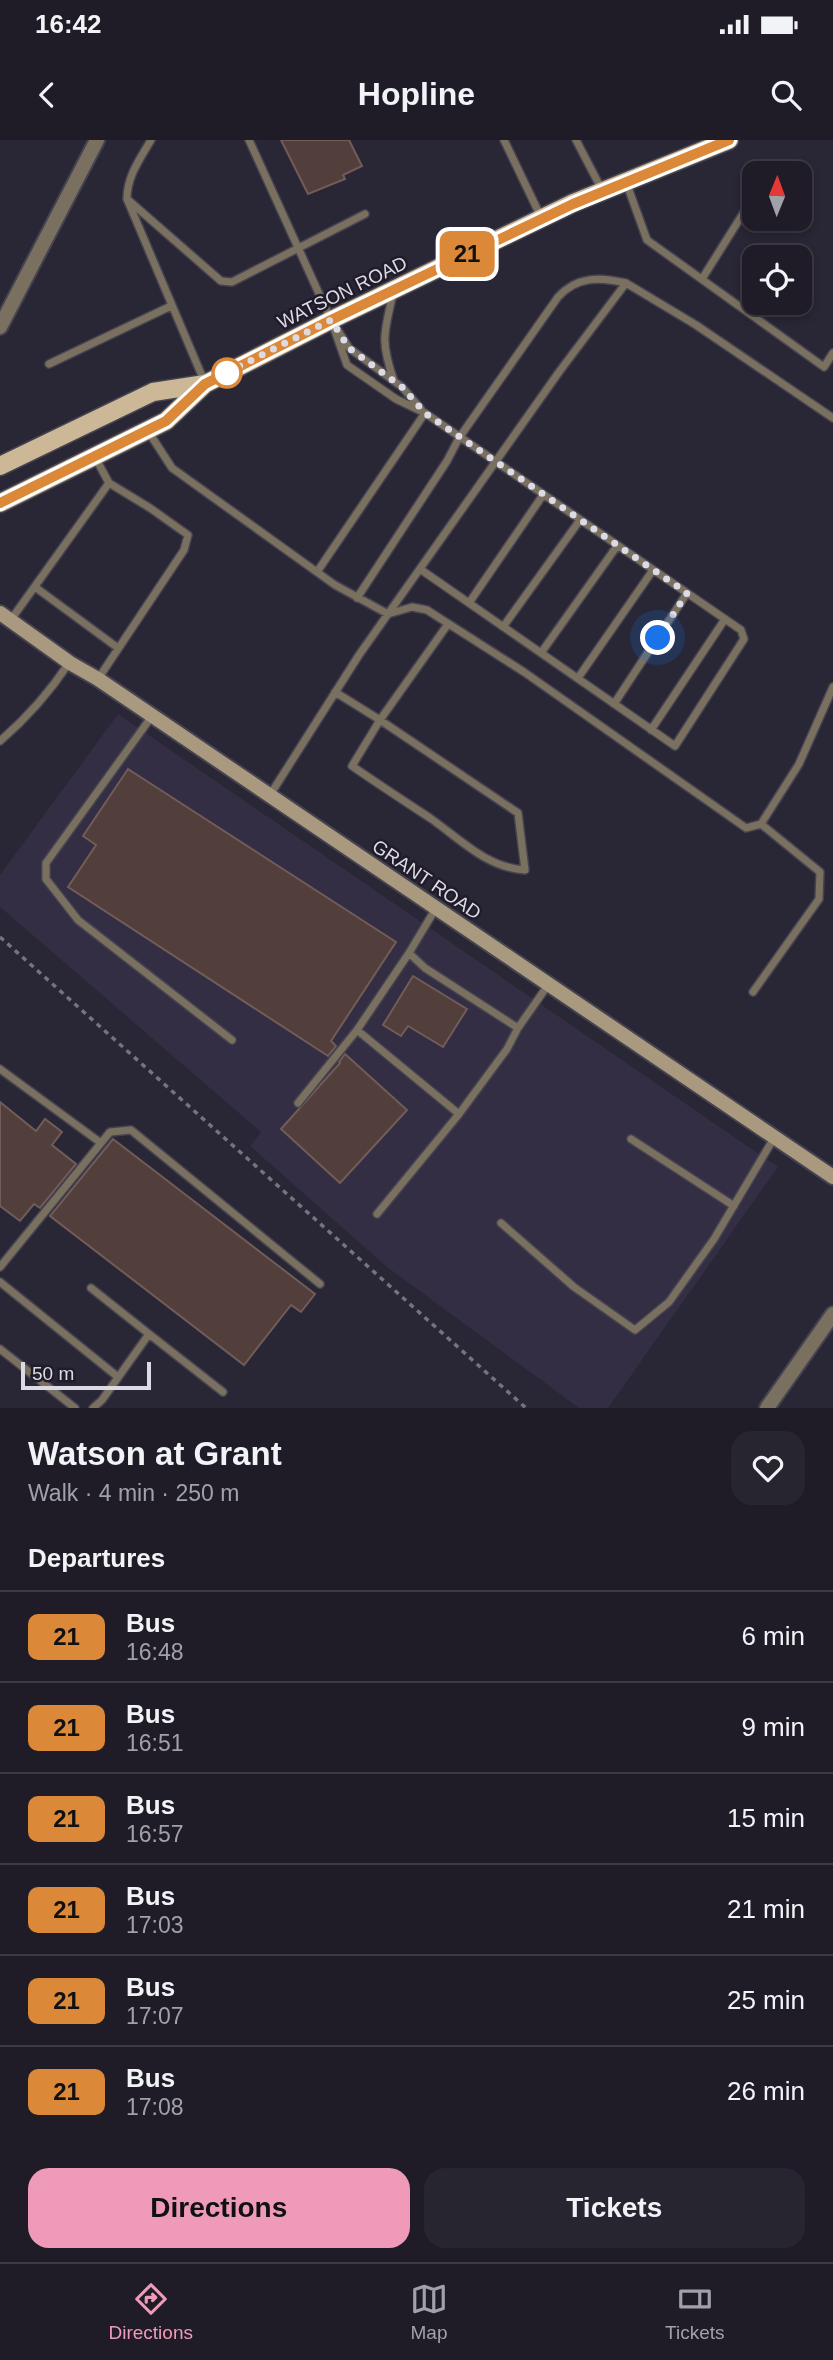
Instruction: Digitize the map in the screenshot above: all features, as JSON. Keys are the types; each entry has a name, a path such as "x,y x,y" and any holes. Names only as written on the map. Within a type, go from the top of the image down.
{"main road":[{"name":"WATSON ROAD","path":"0,503 166,421 205,384 331,320 698,145 729,140"},
{"name":"WATSON ROAD","path":"0,466 153,392 205,384"}],"street":[{"path":"0,326 97,140"},
{"name":"GRANT ROAD","path":"5,617 833,1177"},
{"path":"767,1408 833,1314"}],"lane":[{"path":"151,140 131,175 127,186 127,199 205,384"},
{"path":"249,140 331,320 347,365 396,399 425,413 741,630 744,639 675,746 420,569"},
{"path":"505,140 542,218"},
{"path":"576,140 602,191"},
{"path":"626,181 647,240 824,367 833,353"},
{"path":"127,199 222,281 232,282 365,214"},
{"path":"702,279 742,215"},
{"path":"357,598 447,461 459,438 566,288 575,283 603,278 626,283 696,325 833,418"},
{"path":"270,796 388,614 626,283"},
{"path":"394,289 383,337 394,381"},
{"path":"49,364 171,306"},
{"path":"331,320 349,348 402,387 425,413"},
{"path":"317,572 425,413"},
{"path":"147,430 172,468 317,572 388,614 412,607 427,610 524,672 746,828 761,824 799,764 833,687"},
{"path":"95,456 109,483 188,535 184,550 98,679"},
{"path":"5,617 35,587 109,483"},
{"path":"469,603 543,495"},
{"path":"503,626 580,520"},
{"path":"541,653 617,546"},
{"path":"578,678 653,570"},
{"path":"35,587 118,648"},
{"path":"614,704 687,593"},
{"path":"651,730 725,619"},
{"path":"335,692 380,720 518,813 525,870 506,869 479,855 352,766 380,720 448,624"},
{"path":"0,741 29,716 70,663"},
{"path":"152,716 46,863 46,879 78,920 232,1040"},
{"path":"753,992 819,899 820,872 761,824"},
{"path":"298,1103 357,1030 410,953 436,908"},
{"path":"410,953 425,968 518,1028"},
{"path":"377,1214 459,1114 507,1049 548,985"},
{"path":"357,1030 459,1114"},
{"path":"0,1069 101,1143"},
{"path":"0,1267 110,1132 131,1130 320,1284"},
{"path":"501,1223 574,1287 635,1330 669,1302 734,1206 774,1138"},
{"path":"631,1139 734,1206"},
{"path":"0,1282 118,1377"},
{"path":"92,1288 223,1392"},
{"path":"93,1408 102,1400 149,1334"},
{"path":"0,1349 75,1408"}],"path":[{"path":"0,937 526,1408"}],"shaded area":[{"path":"118,714 778,1167 608,1408 579,1408 387,1267 250,1146 261,1132 0,907 0,875"}],"building":[{"path":"281,140 349,140 362,166 343,175 345,179 308,194"},
{"path":"128,769 396,942 331,1041 336,1046 328,1056 68,887 96,845 83,836"},
{"path":"413,976 467,1009 443,1047 408,1026 401,1036 383,1025"},
{"path":"345,1054 407,1110 340,1183 281,1129"},
{"path":"0,1102 36,1131 45,1119 62,1132 52,1145 76,1164 40,1208 34,1204 20,1221 0,1206"},
{"path":"113,1139 315,1294 301,1312 291,1305 244,1365 50,1216"}],"bus line":[{"name":"21","path":"0,503 166,421 205,384 331,320 573,204 729,140"}],"route":[{"path":"227,373 222,375 331,320 349,348 402,387 425,413 687,593 658,638"}]}
